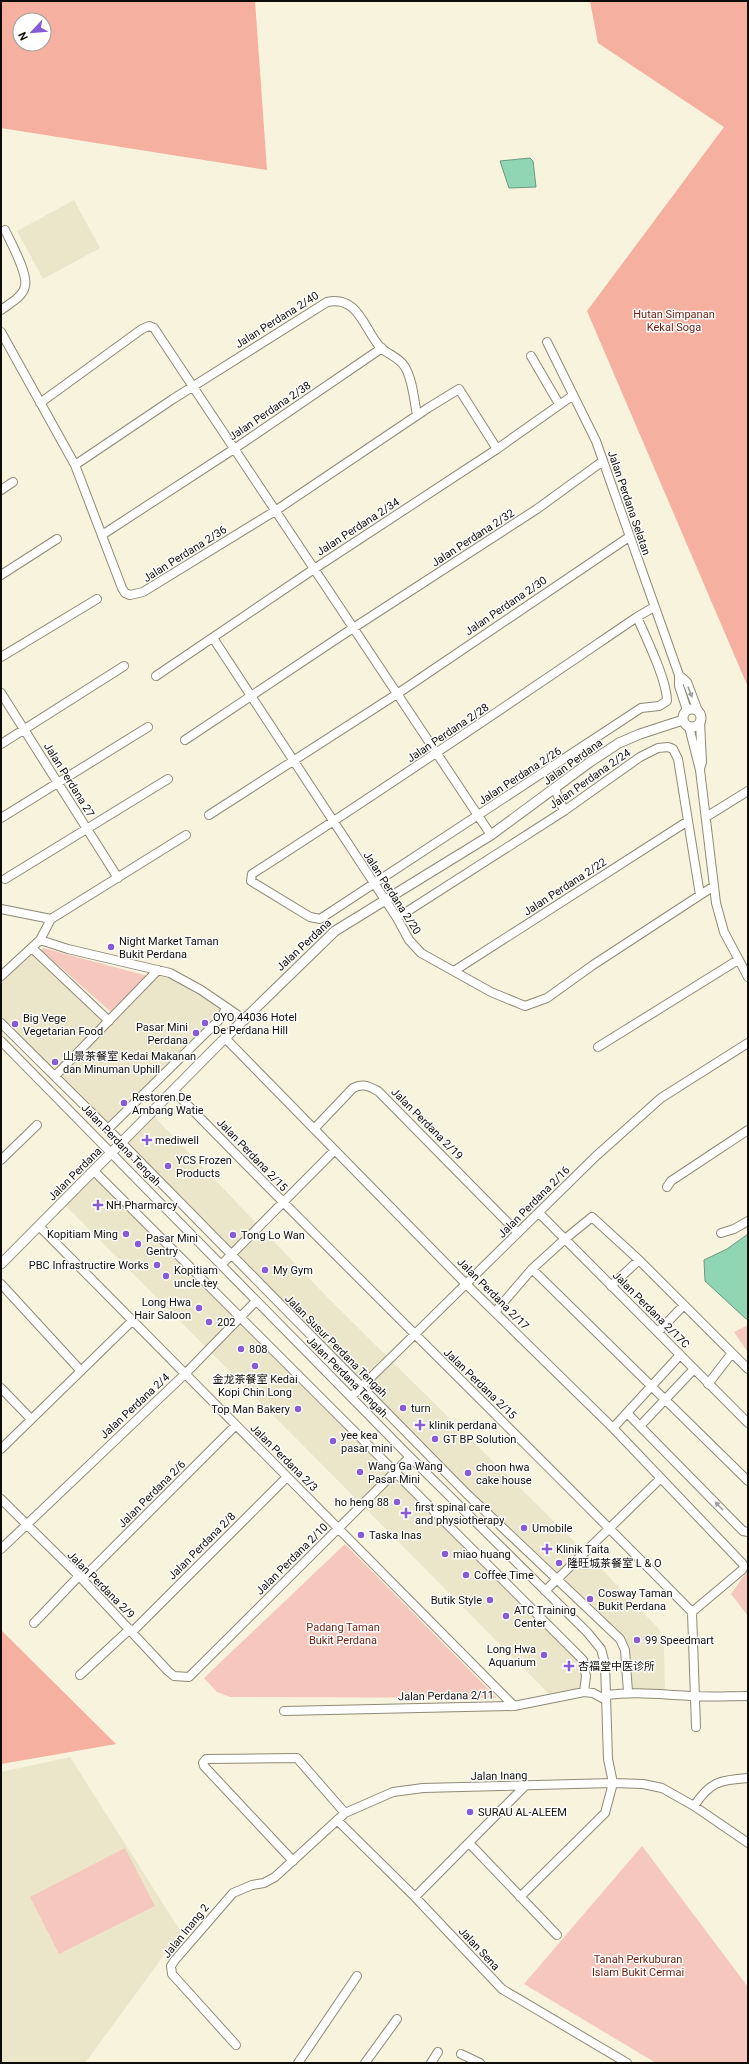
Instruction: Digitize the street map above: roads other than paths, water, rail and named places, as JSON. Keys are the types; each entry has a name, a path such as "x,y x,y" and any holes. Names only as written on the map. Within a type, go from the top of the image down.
{"street":[{"path":"1,310 17,298 25,287 25,277 5,230"},
{"name":"Jalan Perdana 2/40","path":"193,386 327,302 337,299 349,305 361,316 382,348"},
{"path":"40,403 142,329 149,326 154,328 353,628 393,696 437,754 490,835"},
{"name":"Jalan Perdana 2/36","path":"1,332 75,465 122,588 126,593 134,596 143,592 275,511 417,415 459,389 497,449"},
{"name":"Jalan Perdana Selatan","path":"547,342 572,396 589,426 603,461 679,675"},
{"path":"382,348 394,355 405,367 417,415"},
{"name":"Jalan Perdana 2/38","path":"102,535 234,449 382,348"},
{"path":"531,356 559,404"},
{"path":"75,465 193,386"},
{"name":"Jalan Perdana 2/34","path":"156,676 314,569 497,449 572,396"},
{"name":"Jalan Perdana 2/32","path":"252,696 353,628 537,509 603,461"},
{"path":"1,490 13,482"},
{"name":"Jalan Perdana 2/30","path":"209,814 393,696 629,537"},
{"path":"1,575 57,539"},
{"path":"1,657 97,599"},
{"name":"Jalan Perdana 2/28","path":"310,917 253,884 250,878 252,874 437,754 637,617 654,607"},
{"name":"Jalan Perdana 2/26","path":"310,917 316,919 324,916 641,708 659,706 667,701 667,694 663,682 637,617"},
{"name":"Jalan Perdana 2/20","path":"213,638 397,918 409,940 421,953 511,1002 525,1006 547,998 714,886"},
{"path":"1,744 124,666"},
{"path":"679,675 679,686 687,710"},
{"path":"679,675 687,682 701,716 702,762 700,770"},
{"name":"Jalan Perdana 27","path":"1,693 118,878"},
{"path":"186,740 252,696"},
{"path":"698,711 692,709 687,710 683,714 700,770 714,886 724,932 748,977"},
{"path":"686,724 695,726 700,722"},
{"name":"Jalan Perdana","path":"1,1264 113,1153 225,1038 335,930 490,835 590,762 619,743 640,734 686,724"},
{"path":"1,818 148,727"},
{"name":"Jalan Perdana 2/24","path":"397,918 564,811 640,756 658,748 668,747 673,749 678,759 700,895"},
{"path":"5,879 168,779"},
{"path":"555,789 564,811"},
{"path":"706,817 748,791"},
{"name":"Jalan Perdana 2/22","path":"454,971 688,821"},
{"path":"1,976 40,940 51,919 186,835"},
{"path":"1,909 51,919"},
{"path":"40,940 68,949 170,973 184,980 245,1020"},
{"path":"32,948 109,1021"},
{"path":"598,1047 738,960"},
{"path":"55,1076 158,970"},
{"path":"108,1130 221,1018 226,1008"},
{"name":"Jalan Susur Perdana Tengah","path":"1,1023 122,1143 230,1255 467,1494 620,1639 625,1650 628,1692"},
{"name":"Jalan Perdana 2/17","path":"225,1038 466,1284 613,1428 744,1566 692,1612"},
{"name":"Jalan Perdana Tengah","path":"1,1041 113,1153 410,1457 587,1632 601,1649 605,1664 608,1759 613,1783"},
{"name":"Jalan Perdana 2/16","path":"351,1397 595,1157 661,1098 748,1043"},
{"name":"Jalan Perdana 2/19","path":"314,1129 353,1088 360,1084 367,1085 378,1091 518,1233"},
{"name":"Jalan Perdana 2/15","path":"174,1090 414,1335 610,1528 692,1612"},
{"path":"1,1160 37,1125"},
{"path":"667,1187 671,1181 748,1130"},
{"path":"222,1264 335,1150"},
{"path":"94,1171 583,1660 586,1676 584,1692"},
{"name":"Jalan Perdana 2/17C","path":"538,1213 748,1423"},
{"path":"495,1312 532,1269 592,1217 639,1260 748,1369"},
{"path":"721,1233 734,1229 748,1221"},
{"name":"Jalan Perdana 2/3","path":"39,1226 514,1706"},
{"path":"612,1286 639,1260"},
{"path":"532,1269 748,1481"},
{"path":"1,1284 81,1371"},
{"name":"Jalan Perdana 2/4","path":"1,1549 25,1524 186,1374 256,1301"},
{"path":"658,1332 684,1305"},
{"path":"1,1448 133,1320"},
{"path":"708,1384 732,1353"},
{"path":"613,1428 680,1355"},
{"path":"640,1426 694,1369"},
{"path":"1,1388 31,1419"},
{"path":"627,1413 743,1530 748,1532"},
{"name":"Jalan Perdana 2/6","path":"34,1623 236,1425"},
{"name":"Jalan Perdana 2/10","path":"190,1677 410,1457"},
{"name":"Jalan Perdana 2/8","path":"80,1675 131,1630 288,1477"},
{"path":"545,1591 661,1478"},
{"name":"Jalan Perdana 2/9","path":"1,1499 131,1630 168,1671 181,1678 190,1677"},
{"path":"692,1612 696,1727"},
{"name":"Jalan Perdana 2/11","path":"284,1711 514,1706 584,1692 593,1693 606,1698"},
{"path":"606,1698 628,1692 694,1696 748,1696"},
{"path":"293,1861 204,1766 203,1763 206,1759 296,1758 345,1813"},
{"path":"694,1806 704,1792 712,1785 721,1781 748,1778"},
{"path":"520,1897 605,1813 613,1783"},
{"name":"Jalan Inang","path":"264,1883 275,1877 345,1813 392,1792 406,1790 613,1783 643,1784 662,1788 694,1806 748,1843"},
{"path":"416,1897 470,1844 524,1787"},
{"name":"Jalan Sena","path":"337,1820 416,1897 502,1990 627,2063"},
{"path":"470,1844 557,1935"},
{"name":"Jalan Inang 2","path":"236,2045 172,1974 171,1966 233,1892 252,1885 264,1883"},
{"path":"298,2063 356,1976"},
{"path":"365,2063 397,2019"},
{"path":"431,2063 438,2052"},
{"path":"461,2054 480,2063"}],"place":[{"name":"Night Market Taman Bukit Perdana","path":"111,947"},
{"name":"OYO 44036 Hotel De Perdana Hill","path":"205,1023"},
{"name":"Big Vege Vegetarian Food","path":"15,1024"},
{"name":"Pasar Mini Perdana","path":"196,1033"},
{"name":"山景茶餐室 Kedai Makanan dan Minuman Uphill","path":"55,1062"},
{"name":"Restoren De Ambang Watie","path":"124,1103"},
{"name":"mediwell","path":"147,1140"},
{"name":"YCS Frozen Products","path":"168,1166"},
{"name":"NH Pharmarcy","path":"98,1205"},
{"name":"Kopitiam Ming","path":"126,1234"},
{"name":"Tong Lo Wan","path":"233,1235"},
{"name":"Pasar Mini Gentry","path":"138,1244"},
{"name":"PBC Infrastructire Works","path":"157,1265"},
{"name":"My Gym","path":"265,1270"},
{"name":"Kopitiam uncle tey","path":"166,1276"},
{"name":"Long Hwa Hair Saloon","path":"199,1308"},
{"name":"202","path":"209,1322"},
{"name":"808","path":"241,1349"},
{"name":"金龙茶餐室 Kedai Kopi Chin Long","path":"255,1366"},
{"name":"turn","path":"403,1408"},
{"name":"Top Man Bakery","path":"298,1409"},
{"name":"klinik perdana","path":"420,1425"},
{"name":"GT BP Solution","path":"435,1439"},
{"name":"yee kea pasar mini","path":"333,1441"},
{"name":"Wang Ga Wang Pasar Mini","path":"360,1472"},
{"name":"choon hwa cake house","path":"468,1473"},
{"name":"ho heng 88","path":"397,1502"},
{"name":"first spinal care and physiotherapy","path":"406,1513"},
{"name":"Umobile","path":"524,1528"},
{"name":"Taska Inas","path":"361,1535"},
{"name":"Klinik Taita","path":"547,1549"},
{"name":"miao huang","path":"445,1554"},
{"name":"隆旺城茶餐室 L & O","path":"559,1563"},
{"name":"Coffee Time","path":"466,1575"},
{"name":"Cosway Taman Bukit Perdana","path":"590,1599"},
{"name":"Butik Style","path":"490,1600"},
{"name":"ATC Training Center","path":"506,1616"},
{"name":"99 Speedmart","path":"637,1640"},
{"name":"Long Hwa Aquarium","path":"544,1655"},
{"name":"杏福堂中医诊所","path":"569,1666"},
{"name":"SURAU AL-ALEEM","path":"470,1812"}],"park label":[{"name":"Hutan Simpanan Kekal Soga","path":"674,320"},
{"name":"Padang Taman Bukit Perdana","path":"343,1633"},
{"name":"Tanah Perkuburan Islam Bukit Cermai","path":"638,1965"}]}
